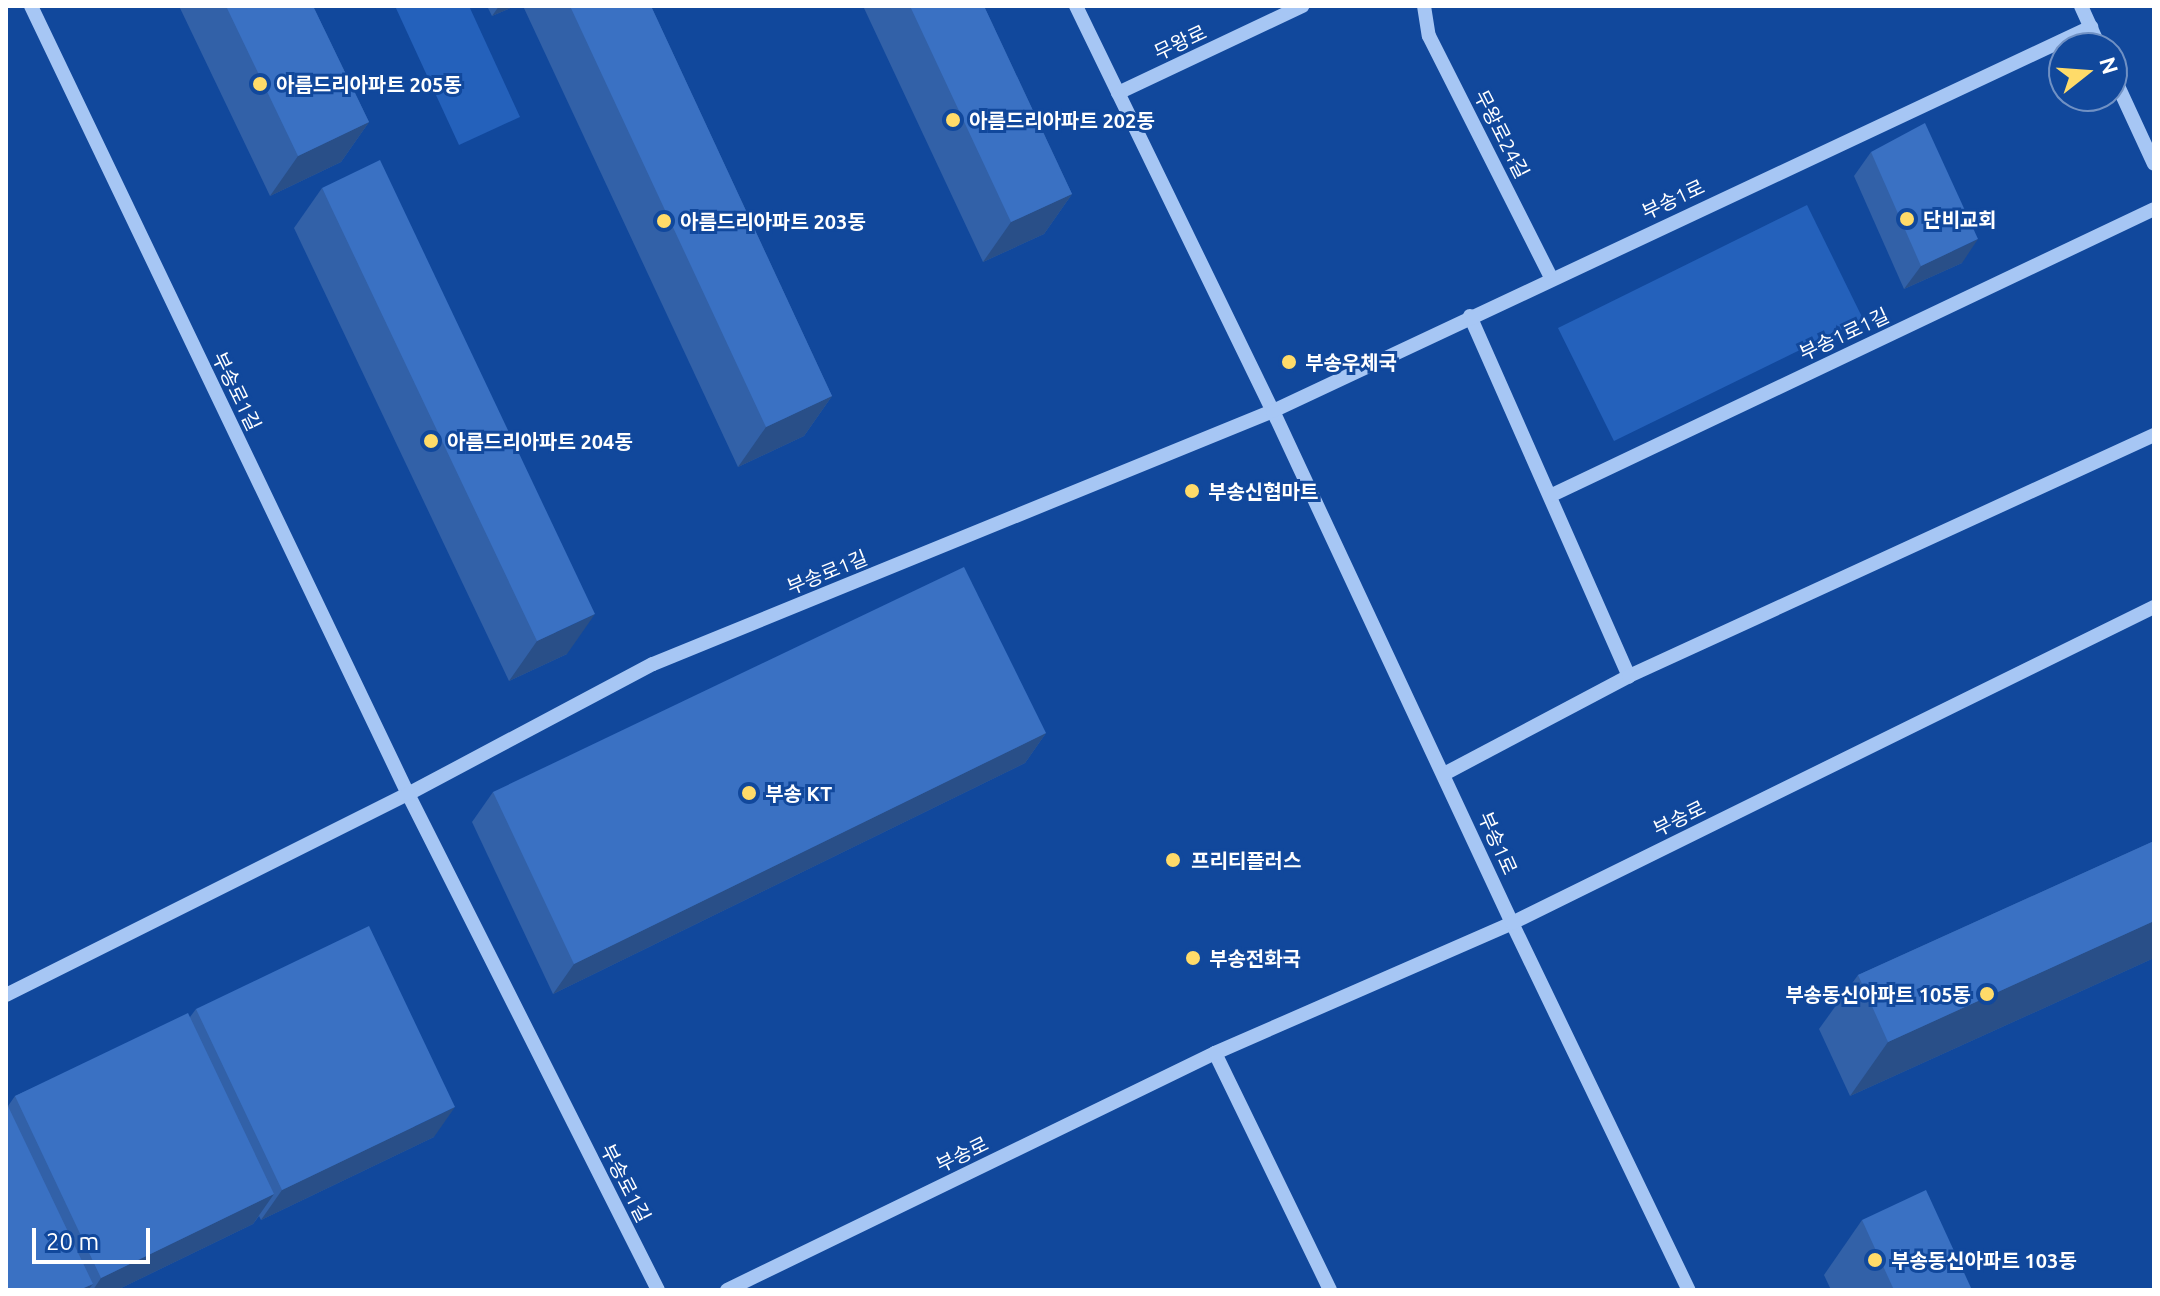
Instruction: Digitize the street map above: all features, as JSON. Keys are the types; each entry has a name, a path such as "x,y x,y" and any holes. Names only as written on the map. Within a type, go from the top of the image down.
{"street":[{"name":"부송로1길","path":"31,6 408,794 658,1290"},
{"name":"부송1로","path":"1076,6 1273,411 1512,923 1689,1290"},
{"name":"무왕로","path":"1118,93 1302,6"},
{"name":"무왕로24길","path":"1424,6 1429,36 1551,278"},
{"path":"2081,6 2093,32"},
{"name":"부송1로","path":"1273,411 2091,27"},
{"path":"2128,108 2154,164"},
{"name":"부송1로1길","path":"1552,495 2154,209"},
{"path":"1470,316 1552,495 1629,676"},
{"name":"부송로1길","path":"6,995 408,794 653,664 1273,411"},
{"path":"1444,774 1629,676 2154,435"},
{"name":"부송로","path":"727,1290 1215,1053 1512,923 2154,607"},
{"path":"1215,1053 1330,1290"}],"shaded area":[{"path":"395,6 469,6 520,117 459,145"},
{"path":"1807,205 1863,319 1614,441 1558,328"}],"building":[{"path":"226,6 313,6 369,122 298,156"},
{"path":"570,6 651,6 832,396 766,427"},
{"path":"910,6 984,6 1072,194 1011,222"},
{"path":"1925,123 1978,239 1921,266 1871,152"},
{"path":"380,160 595,614 537,641 322,188"},
{"name":"부송 KT","path":"964,567 1046,733 574,964 493,792"},
{"path":"2154,841 2154,921 1888,1042 1858,975"},
{"path":"369,926 455,1107 282,1190 196,1009"},
{"path":"188,1013 274,1194 101,1278 15,1096"},
{"path":"6,1102 93,1284 79,1290 6,1290"},
{"path":"1926,1190 1972,1290 1894,1290 1862,1220"}],"place":[{"name":"아름드리아파트 205동","path":"260,84"},
{"name":"아름드리아파트 202동","path":"953,120"},
{"name":"단비교회","path":"1907,219"},
{"name":"아름드리아파트 203동","path":"664,221"},
{"name":"부송우체국","path":"1289,362"},
{"name":"아름드리아파트 204동","path":"431,441"},
{"name":"부송신협마트","path":"1192,491"},
{"name":"부송 KT","path":"749,793"},
{"name":"프리티플러스","path":"1173,860"},
{"name":"부송전화국","path":"1193,958"},
{"name":"부송동신아파트 105동","path":"1987,994"},
{"name":"부송동신아파트 103동","path":"1875,1260"}]}
